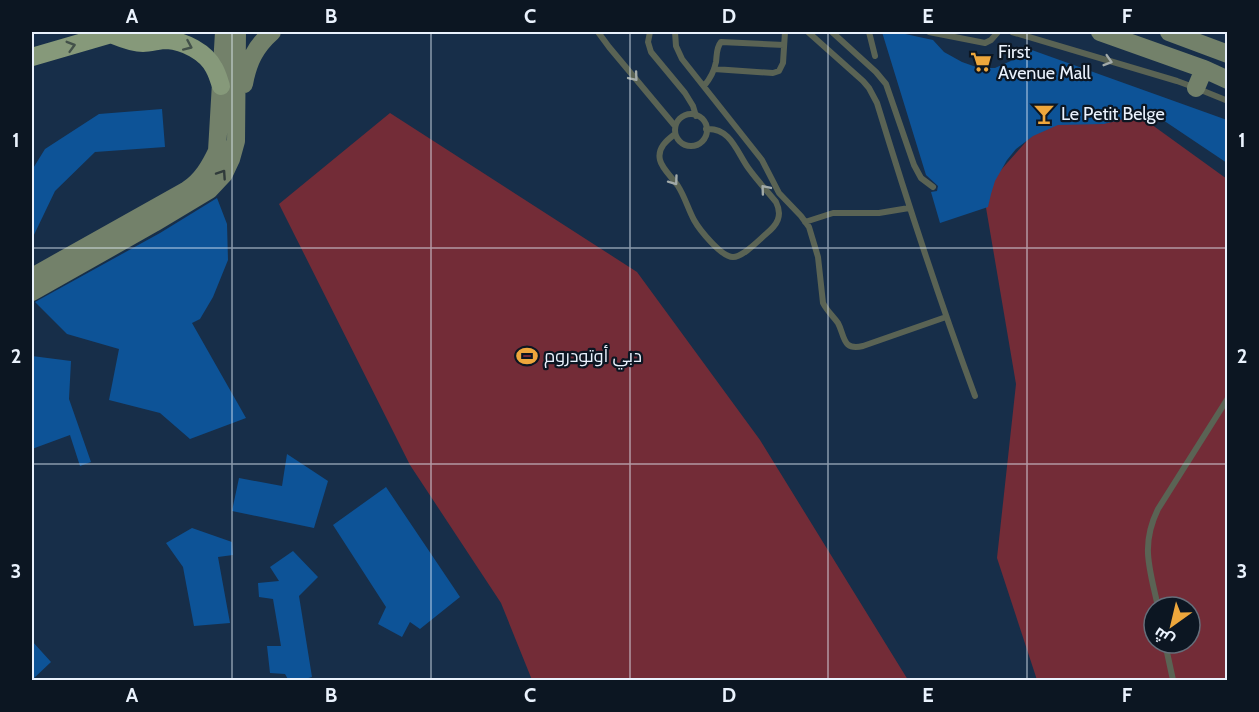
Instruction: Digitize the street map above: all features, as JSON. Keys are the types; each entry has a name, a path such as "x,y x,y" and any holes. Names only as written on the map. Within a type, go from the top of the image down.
{"main road":[{"path":"32,57 117,32 135,42 150,43 169,40 189,46 215,68 221,86"}],"street":[{"path":"32,277 172,199 195,184 211,165 217,151 224,32"},
{"path":"32,292 210,190 224,174 236,141 237,32"},
{"path":"236,102 243,88 251,57 272,32"},
{"path":"1100,32 1177,59 1203,52 1227,54"},
{"path":"1169,32 1203,52 1227,80"},
{"path":"1196,88 1203,52"}],"lane":[{"path":"598,32 675,126"},
{"path":"650,32 648,42 651,52 685,93 696,116"},
{"path":"675,32 679,53 766,165 779,193 805,222 818,257 823,303 837,322 843,339 849,345 863,346 946,317"},
{"path":"714,69 776,72 783,66 785,32"},
{"path":"808,32 863,81 874,95 909,208 975,396"},
{"path":"832,32 886,84 914,165 921,178 933,187"},
{"path":"869,32 875,56"},
{"path":"929,32 982,43 991,40 998,32"},
{"path":"1012,32 1196,88 1227,101"},
{"path":"704,86 714,69 718,45 721,42 784,45"},
{"path":"684,116 696,116 703,121 706,129 705,137 695,146 686,146 676,138 675,126 684,116"},
{"path":"675,134 666,141 661,149 659,158 662,166 676,183 700,229 722,253 729,257 736,257 776,224 779,215 778,206 749,170 738,149 726,135 717,129 706,129"},
{"path":"805,222 833,213 879,213 909,208"},
{"path":"1155,595 1147,549 1152,522 1227,398"},
{"path":"1168,655 1173,681"}],"shaded area":[{"name":"دبي أوتودروم","path":"390,113 637,272 760,440 908,680 532,680 501,603 410,465 279,204"},
{"path":"1137,114 1227,179 1227,680 1037,680 997,558 1016,384 983,190 1041,125"}],"building":[{"path":"882,32 896,32 933,40 944,52 979,68 995,68 1029,49 1227,120 1227,163 1151,112 1104,124 1058,125 1033,136 1016,149 995,181 988,207 940,223 931,192 937,191 938,186 926,175"},
{"path":"162,109 165,147 95,152 55,191 32,239 32,170 45,149 99,114"},
{"path":"217,198 227,224 228,260 213,297 200,319 192,323 246,418 190,439 160,413 109,400 119,349 67,334 35,302 160,233"},
{"path":"32,356 71,361 69,399 91,462 80,466 70,435 32,449"},
{"path":"287,454 328,481 314,528 232,511 239,478 282,486"},
{"path":"386,487 460,597 420,629 410,622 402,637 378,624 386,607 333,525"},
{"path":"192,528 232,542 233,555 218,557 230,623 194,626 183,567 166,543"},
{"path":"293,551 318,577 299,596 312,677 298,681 289,681 285,674 270,673 267,646 281,646 273,599 259,597 258,583 279,581 270,567"},
{"path":"32,641 51,662 32,680"}],"place":[{"name":"First Avenue Mall","path":"981,62"},
{"name":"Le Petit Belge","path":"1044,114"},
{"name":"دبي أوتودروم","path":"527,356"}]}
